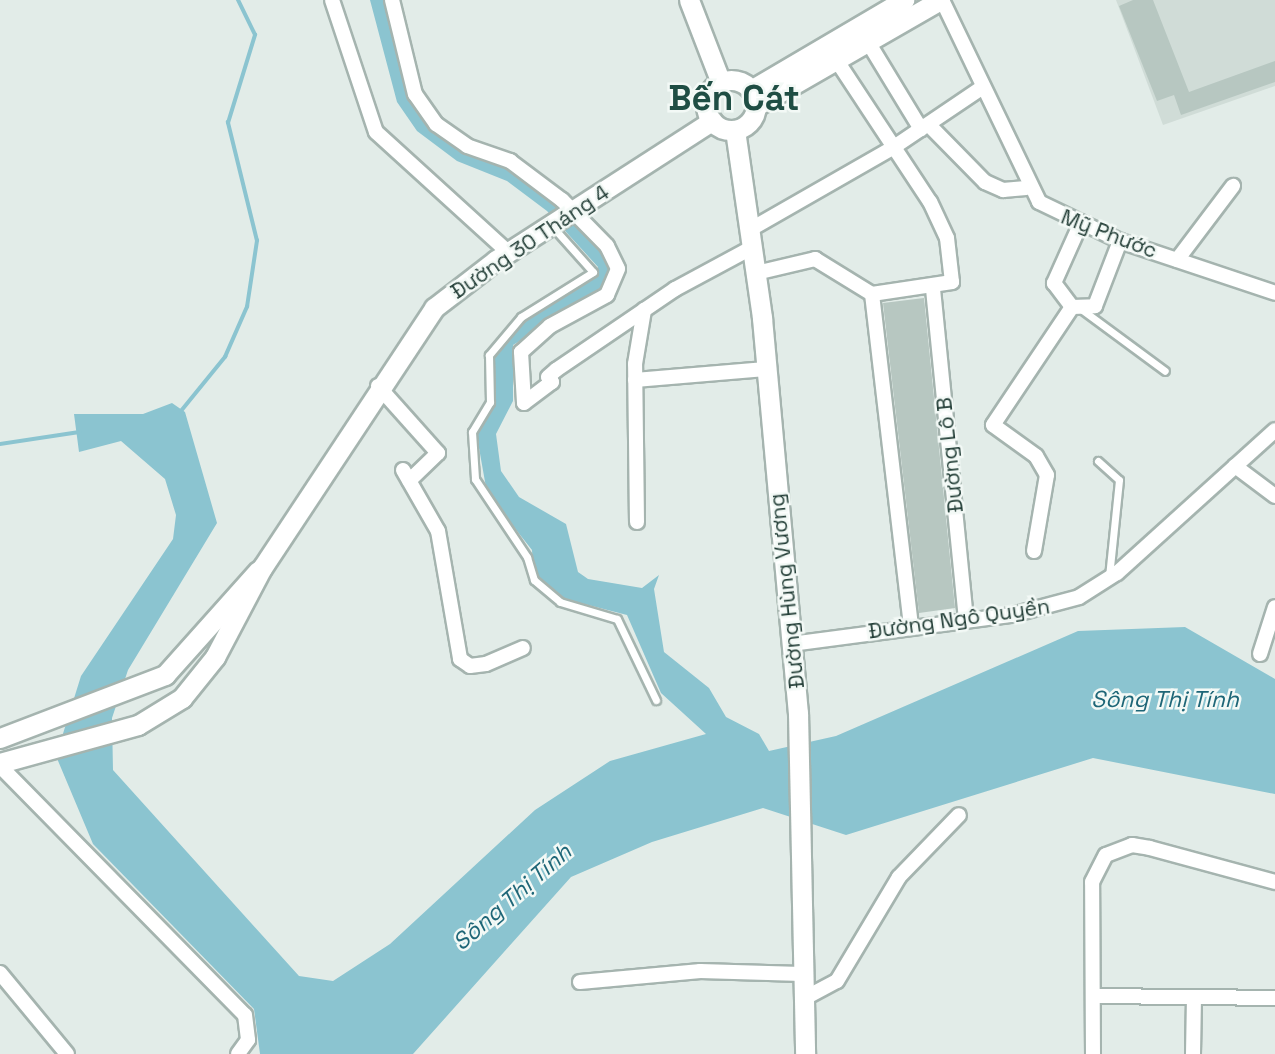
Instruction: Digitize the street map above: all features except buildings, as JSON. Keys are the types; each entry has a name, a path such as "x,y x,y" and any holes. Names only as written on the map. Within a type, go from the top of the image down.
{"main road":[{"path":"689,0 721,83"},
{"path":"753,98 904,0"},
{"path":"785,79 838,61 941,0"},
{"path":"737,81 753,98 750,122 735,130 712,121 707,100 721,83 737,81"},
{"name":"Đường 30 Tháng 4","path":"0,764 129,728 182,698 221,647 262,568 378,386 434,308 509,252 712,121"},
{"name":"Đường Hùng Vương","path":"735,130 756,273 799,713 799,848 805,1054"},
{"name":"Đường 30 Tháng 4","path":"0,738 130,692 179,663 237,587 262,568"}],"street":[{"path":"332,0 376,132 509,252"},
{"path":"392,0 415,94 436,124 467,146 510,161 573,211 607,246 620,276 607,295 551,326 521,352 522,402 552,382 548,377 555,370 983,86"},
{"name":"Mỹ Phước","path":"941,0 983,86 1026,188 1054,215 1275,292"},
{"path":"868,42 925,127 985,182 1003,190 1026,188"},
{"path":"756,273 815,260 872,294 933,289 952,282 947,238 894,147 838,61"},
{"path":"1177,260 1233,186"},
{"path":"1080,225 1054,283 1076,308 1093,308 1099,300 1121,240"},
{"name":"Đường Lô B","path":"933,289 966,620"},
{"path":"872,294 911,627"},
{"path":"1034,551 1047,475 1036,456 993,425 1076,308"},
{"path":"637,523 635,380 644,310"},
{"path":"635,380 766,369"},
{"path":"378,386 438,453 406,476 438,531 460,659 470,666 486,664 523,648"},
{"name":"Đường Ngô Quyền","path":"791,644 1051,608 1109,578 1275,430"},
{"path":"1235,467 1275,496"},
{"path":"1260,654 1275,607"},
{"path":"0,764 245,1015 248,1040 238,1054"},
{"path":"803,999 837,981 899,877 959,815"},
{"path":"1093,1054 1092,882 1106,855 1132,845 1275,882"},
{"path":"580,982 700,971 802,974"},
{"path":"0,973 67,1054"},
{"path":"1093,996 1275,998"},
{"path":"1193,1054 1194,999"}],"lane":[{"path":"553,223 593,272 521,317 489,355 491,402 472,432 475,479 527,557 534,580 560,603 617,619 656,700"},
{"path":"1076,308 1165,371"},
{"path":"1098,461 1119,480 1109,578"}],"shaded area":[{"path":"1116,0 1275,0 1275,86 1163,125"}],"water":[{"name":"Sông Thị Tính","path":"370,0 388,0 422,111 554,198 614,265 601,292 513,345 513,401 496,434 501,471 519,497 566,524 578,572 588,579 642,588 659,575 654,589 664,652 709,688 726,717 759,734 769,751 836,736 1078,631 1185,627 1275,679 1275,794 1093,758 846,835 763,808 652,842 571,877 413,1054 260,1054 254,1009 93,844 56,756 81,676 173,539 176,515 165,479 121,441 79,452 74,414 143,414 172,403 185,412 217,523 128,670 112,718 113,770 299,976 333,981 390,944 535,810 610,761 706,734 661,693 627,615 565,599 545,586 533,569 532,550 487,493 476,431 495,395 491,360 522,321 597,277 598,267 547,211 507,181 457,161 417,131 397,102"}],"waterway":[{"path":"181,411 225,357 247,307 257,241 228,123 255,35 238,0"},
{"path":"0,444 79,432"}],"district":[{"name":"Bến Cát","path":"734,98"}]}
